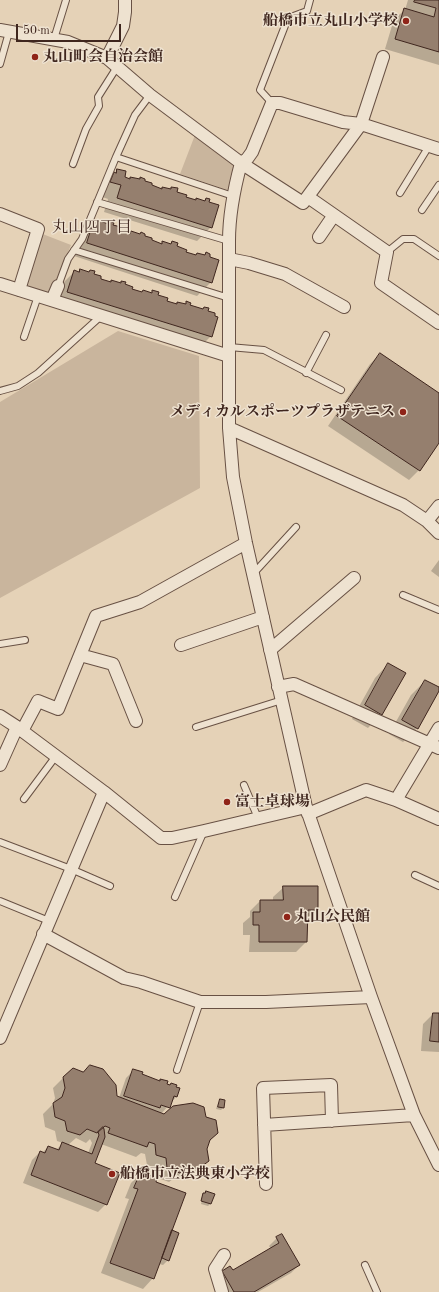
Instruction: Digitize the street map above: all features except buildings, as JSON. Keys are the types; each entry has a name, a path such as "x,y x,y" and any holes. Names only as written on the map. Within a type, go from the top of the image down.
{"street":[{"path":"107,58 123,26 125,0"},
{"path":"4,31 54,39 78,46 107,58 150,95 241,163 303,203 361,124 383,57"},
{"path":"436,146 361,124 343,122 280,103 272,103 252,152 247,159 241,163 233,196 229,221 229,351 230,428 233,477 246,543 307,810 414,1115 439,1165"},
{"path":"308,197 387,252 381,283 439,323"},
{"path":"0,214 38,229 19,290"},
{"path":"319,237 334,215"},
{"path":"229,259 249,263 285,274 344,307"},
{"path":"0,284 100,316 229,351"},
{"path":"52,300 58,286"},
{"path":"230,428 403,505 427,521 439,533"},
{"path":"427,521 439,506"},
{"path":"0,765 38,700 58,709 96,616 140,602 246,543"},
{"path":"270,650 354,578"},
{"path":"181,644 263,617"},
{"path":"80,655 112,664 136,721"},
{"path":"278,687 294,684 434,746"},
{"path":"0,716 20,729 104,792 161,838 172,838 258,818 307,810 366,790 396,800 439,818"},
{"path":"396,800 434,746 439,728"},
{"path":"0,1038 104,792"},
{"path":"44,934 124,978 141,982 200,1002 266,1002 371,996"},
{"path":"266,1184 263,1088 331,1085 332,1121"},
{"path":"264,1125 414,1115"},
{"path":"222,1292 215,1268 224,1254"}],"lane":[{"path":"54,39 66,0"},
{"path":"272,103 260,90 288,18 307,11 310,0"},
{"path":"0,64 4,31"},
{"path":"73,164 86,130 99,106 98,97 117,67"},
{"path":"58,286 68,259 82,239 135,115 150,95"},
{"path":"400,193 436,146"},
{"path":"116,158 233,196"},
{"path":"422,210 438,189"},
{"path":"97,202 229,241"},
{"path":"387,252 403,239 414,239 439,256"},
{"path":"74,250 229,298"},
{"path":"24,337 38,296"},
{"path":"0,391 18,386 38,372 100,316"},
{"path":"306,372 326,335"},
{"path":"229,351 264,350 341,390"},
{"path":"253,574 296,527"},
{"path":"403,595 439,610"},
{"path":"0,644 25,640"},
{"path":"196,727 282,700"},
{"path":"24,799 56,756"},
{"path":"244,785 258,818"},
{"path":"175,897 204,831"},
{"path":"0,842 71,869 110,886"},
{"path":"415,876 439,886"},
{"path":"0,901 49,921"},
{"path":"177,1070 200,1002"},
{"path":"365,1265 376,1292"}],"shaded area":[{"path":"195,135 236,164 228,190 180,174"},
{"path":"40,233 71,245 50,295 24,288"},
{"path":"118,331 199,356 200,488 0,598 0,402"}],"place":[{"name":"船橋市立丸山小学校","path":"406,21"},
{"name":"丸山町会自治会館","path":"35,57"},
{"name":"メディカルスポーツプラザテニス","path":"403,412"},
{"name":"富士卓球場","path":"227,802"},
{"name":"丸山公民館","path":"287,917"},
{"name":"船橋市立法典東小学校","path":"112,1174"}],"district":[{"name":"丸山四丁目","path":"92,228"}]}
